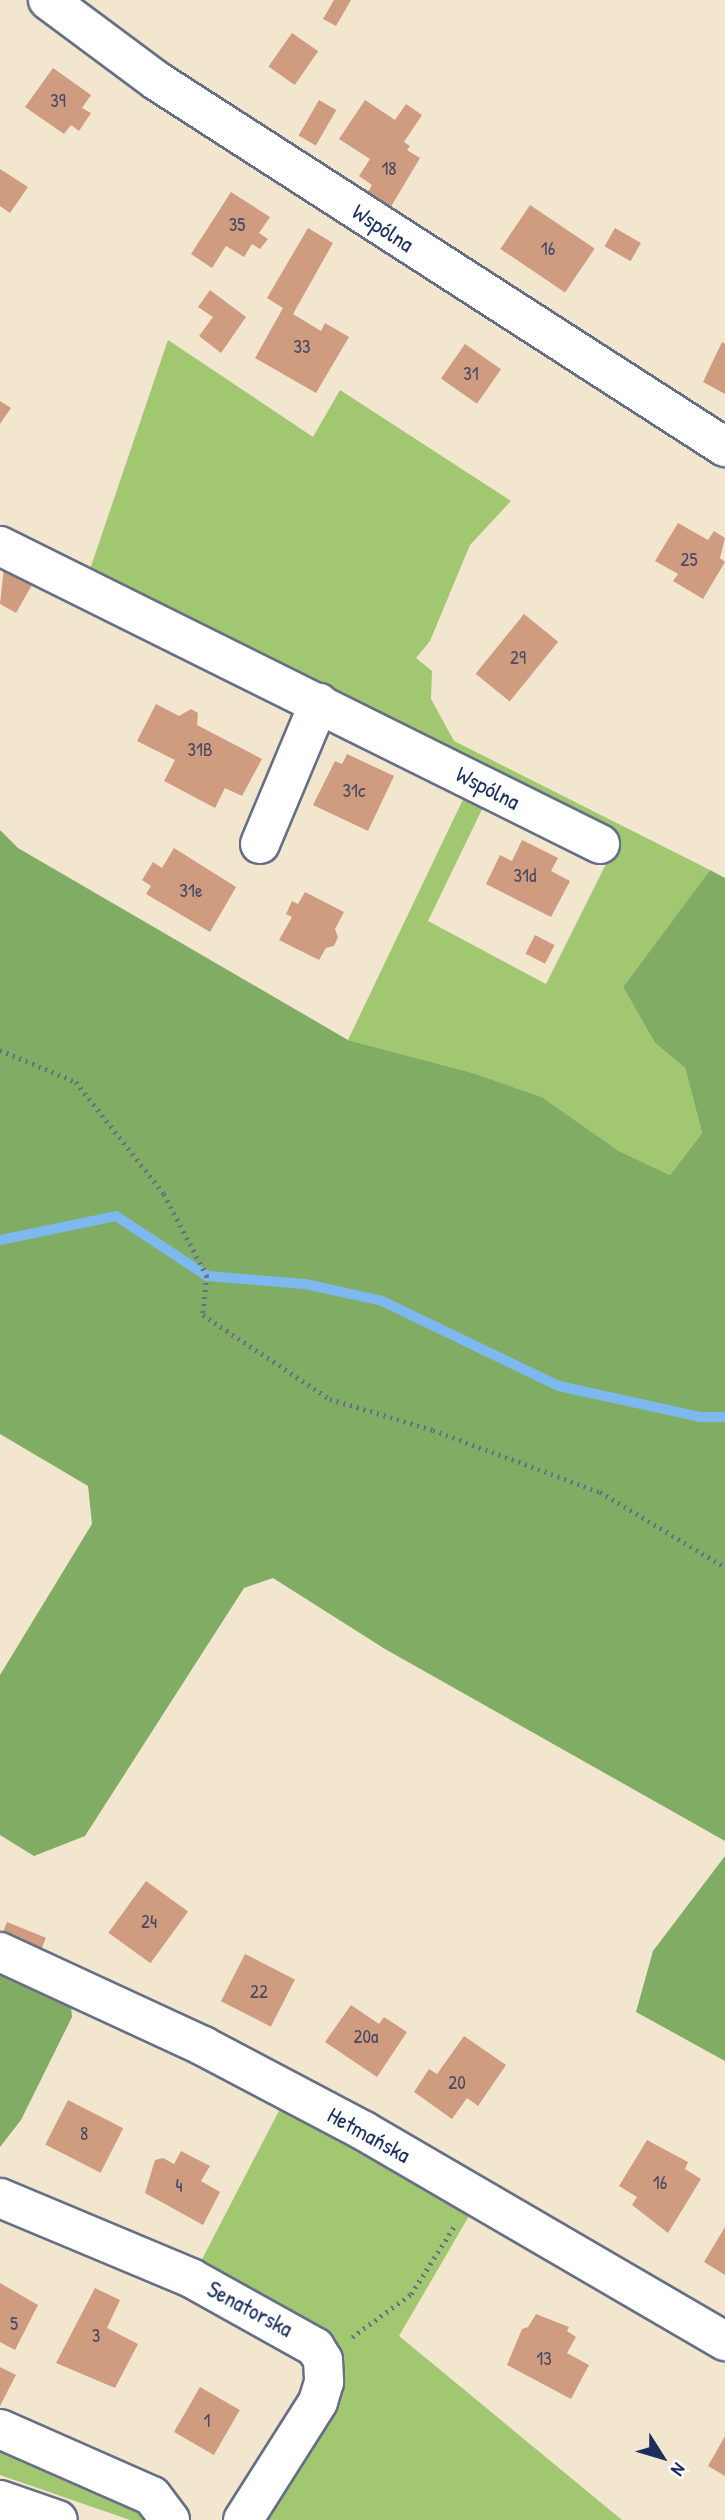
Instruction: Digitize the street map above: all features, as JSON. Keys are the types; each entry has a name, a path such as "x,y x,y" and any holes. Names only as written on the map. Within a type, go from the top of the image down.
{"street":[{"name":"Wspólna","path":"48,0 168,88 725,447"},
{"name":"Wspólna","path":"0,546 600,844"},
{"path":"260,844 319,703"},
{"name":"Hetmańska","path":"0,1952 203,2046 473,2193 725,2341"},
{"name":"Senatorska","path":"0,2198 191,2278 300,2335 323,2360"},
{"path":"243,2520 318,2402 324,2382 323,2360"},
{"path":"0,2429 152,2496 170,2520"},
{"path":"0,2500 58,2520"}],"path":[{"path":"0,1050 76,1082 164,1194 207,1276 203,1315 330,1399 433,1430 600,1492 725,1567"},
{"path":"323,2360 411,2294 473,2193"}],"green space":[{"path":"168,340 313,437 340,390 511,501 470,545 430,641 416,658 432,671 431,699 454,741 710,870 623,987 655,1043 685,1068 702,1133 670,1175 619,1151 542,1097 473,1073 348,1040 467,791 487,799 428,921 546,984 616,844 87,578"},
{"path":"0,830 18,848 348,1040 473,1073 542,1097 619,1151 670,1175 702,1133 685,1068 655,1043 623,987 710,870 725,878 725,1841 385,1649 273,1578 244,1588 85,1836 34,1856 0,1835 0,1675 92,1524 88,1486 0,1434"},
{"path":"725,1856 725,2061 636,2012 653,1951"},
{"path":"0,1965 70,1996 72,2017 21,2120 0,2147"},
{"path":"285,2099 476,2204 399,2336 622,2520 252,2520 335,2382 197,2269"},
{"path":"0,2437 112,2487 152,2520 130,2520 0,2475"}],"building":[{"path":"334,0 351,0 336,26 323,19"},
{"path":"292,33 318,51 295,85 268,67"},
{"path":"53,68 91,95 82,108 91,113 79,131 71,125 64,134 25,107"},
{"path":"319,100 336,110 316,146 298,136"},
{"path":"365,100 395,120 406,104 422,115 404,142 410,146 407,150 420,158 389,210 368,192 372,185 359,176 370,159 339,139"},
{"path":"0,169 28,187 10,213 0,206"},
{"path":"231,192 270,217 259,233 268,239 260,249 252,244 244,257 226,246 212,268 191,254"},
{"path":"530,205 595,249 565,293 500,249"},
{"path":"308,228 333,243 293,314 321,331 325,323 349,337 316,393 255,358 283,308 267,298"},
{"path":"615,228 641,243 630,261 604,246"},
{"path":"210,290 246,317 221,353 199,336 213,317 198,307"},
{"path":"722,342 725,344 725,394 703,382"},
{"path":"465,344 501,369 477,404 441,378"},
{"path":"0,401 11,408 0,424"},
{"path":"678,523 708,540 714,531 725,538 720,558 725,562 703,599 673,581 678,574 655,561"},
{"path":"4,567 33,583 16,613 0,604"},
{"path":"524,614 558,642 510,702 476,674"},
{"path":"156,704 179,716 191,709 198,713 197,725 262,759 242,796 225,788 215,808 164,781 175,760 137,741"},
{"path":"347,754 394,776 368,831 313,805 335,761 342,764"},
{"path":"522,840 558,858 551,871 570,881 551,917 486,884 500,855 512,861"},
{"path":"174,848 236,887 210,932 146,894 151,886 142,880 153,862 162,868"},
{"path":"305,892 344,912 335,929 338,937 334,946 326,948 319,960 279,940 292,917 286,914 292,901 298,904"},
{"path":"535,935 555,945 545,964 525,954"},
{"path":"146,1881 188,1912 150,1963 108,1933"},
{"path":"7,1922 46,1938 39,1954 0,1939"},
{"path":"245,1954 295,1979 271,2027 221,2001"},
{"path":"351,2005 379,2024 384,2017 407,2032 377,2077 325,2042"},
{"path":"464,2036 506,2065 478,2106 467,2098 452,2119 414,2092 429,2069 437,2074"},
{"path":"68,2100 123,2128 101,2173 45,2145"},
{"path":"647,2140 688,2162 685,2169 701,2179 668,2233 632,2205 637,2197 619,2186"},
{"path":"181,2151 210,2166 201,2181 220,2192 203,2225 145,2193 155,2160 163,2158 174,2164"},
{"path":"725,2227 725,2275 704,2262"},
{"path":"0,2283 38,2305 15,2350 0,2342"},
{"path":"95,2288 120,2300 107,2328 138,2344 115,2388 56,2363"},
{"path":"536,2314 569,2327 567,2331 576,2337 567,2353 589,2365 571,2399 507,2365 522,2329 528,2327"},
{"path":"0,2367 16,2375 0,2406"},
{"path":"200,2387 240,2410 214,2455 174,2432"},
{"path":"725,2436 725,2476 708,2466"}],"waterway":[{"path":"0,1240 116,1216 207,1276 305,1284 382,1301 559,1386 700,1417 725,1417"}]}
